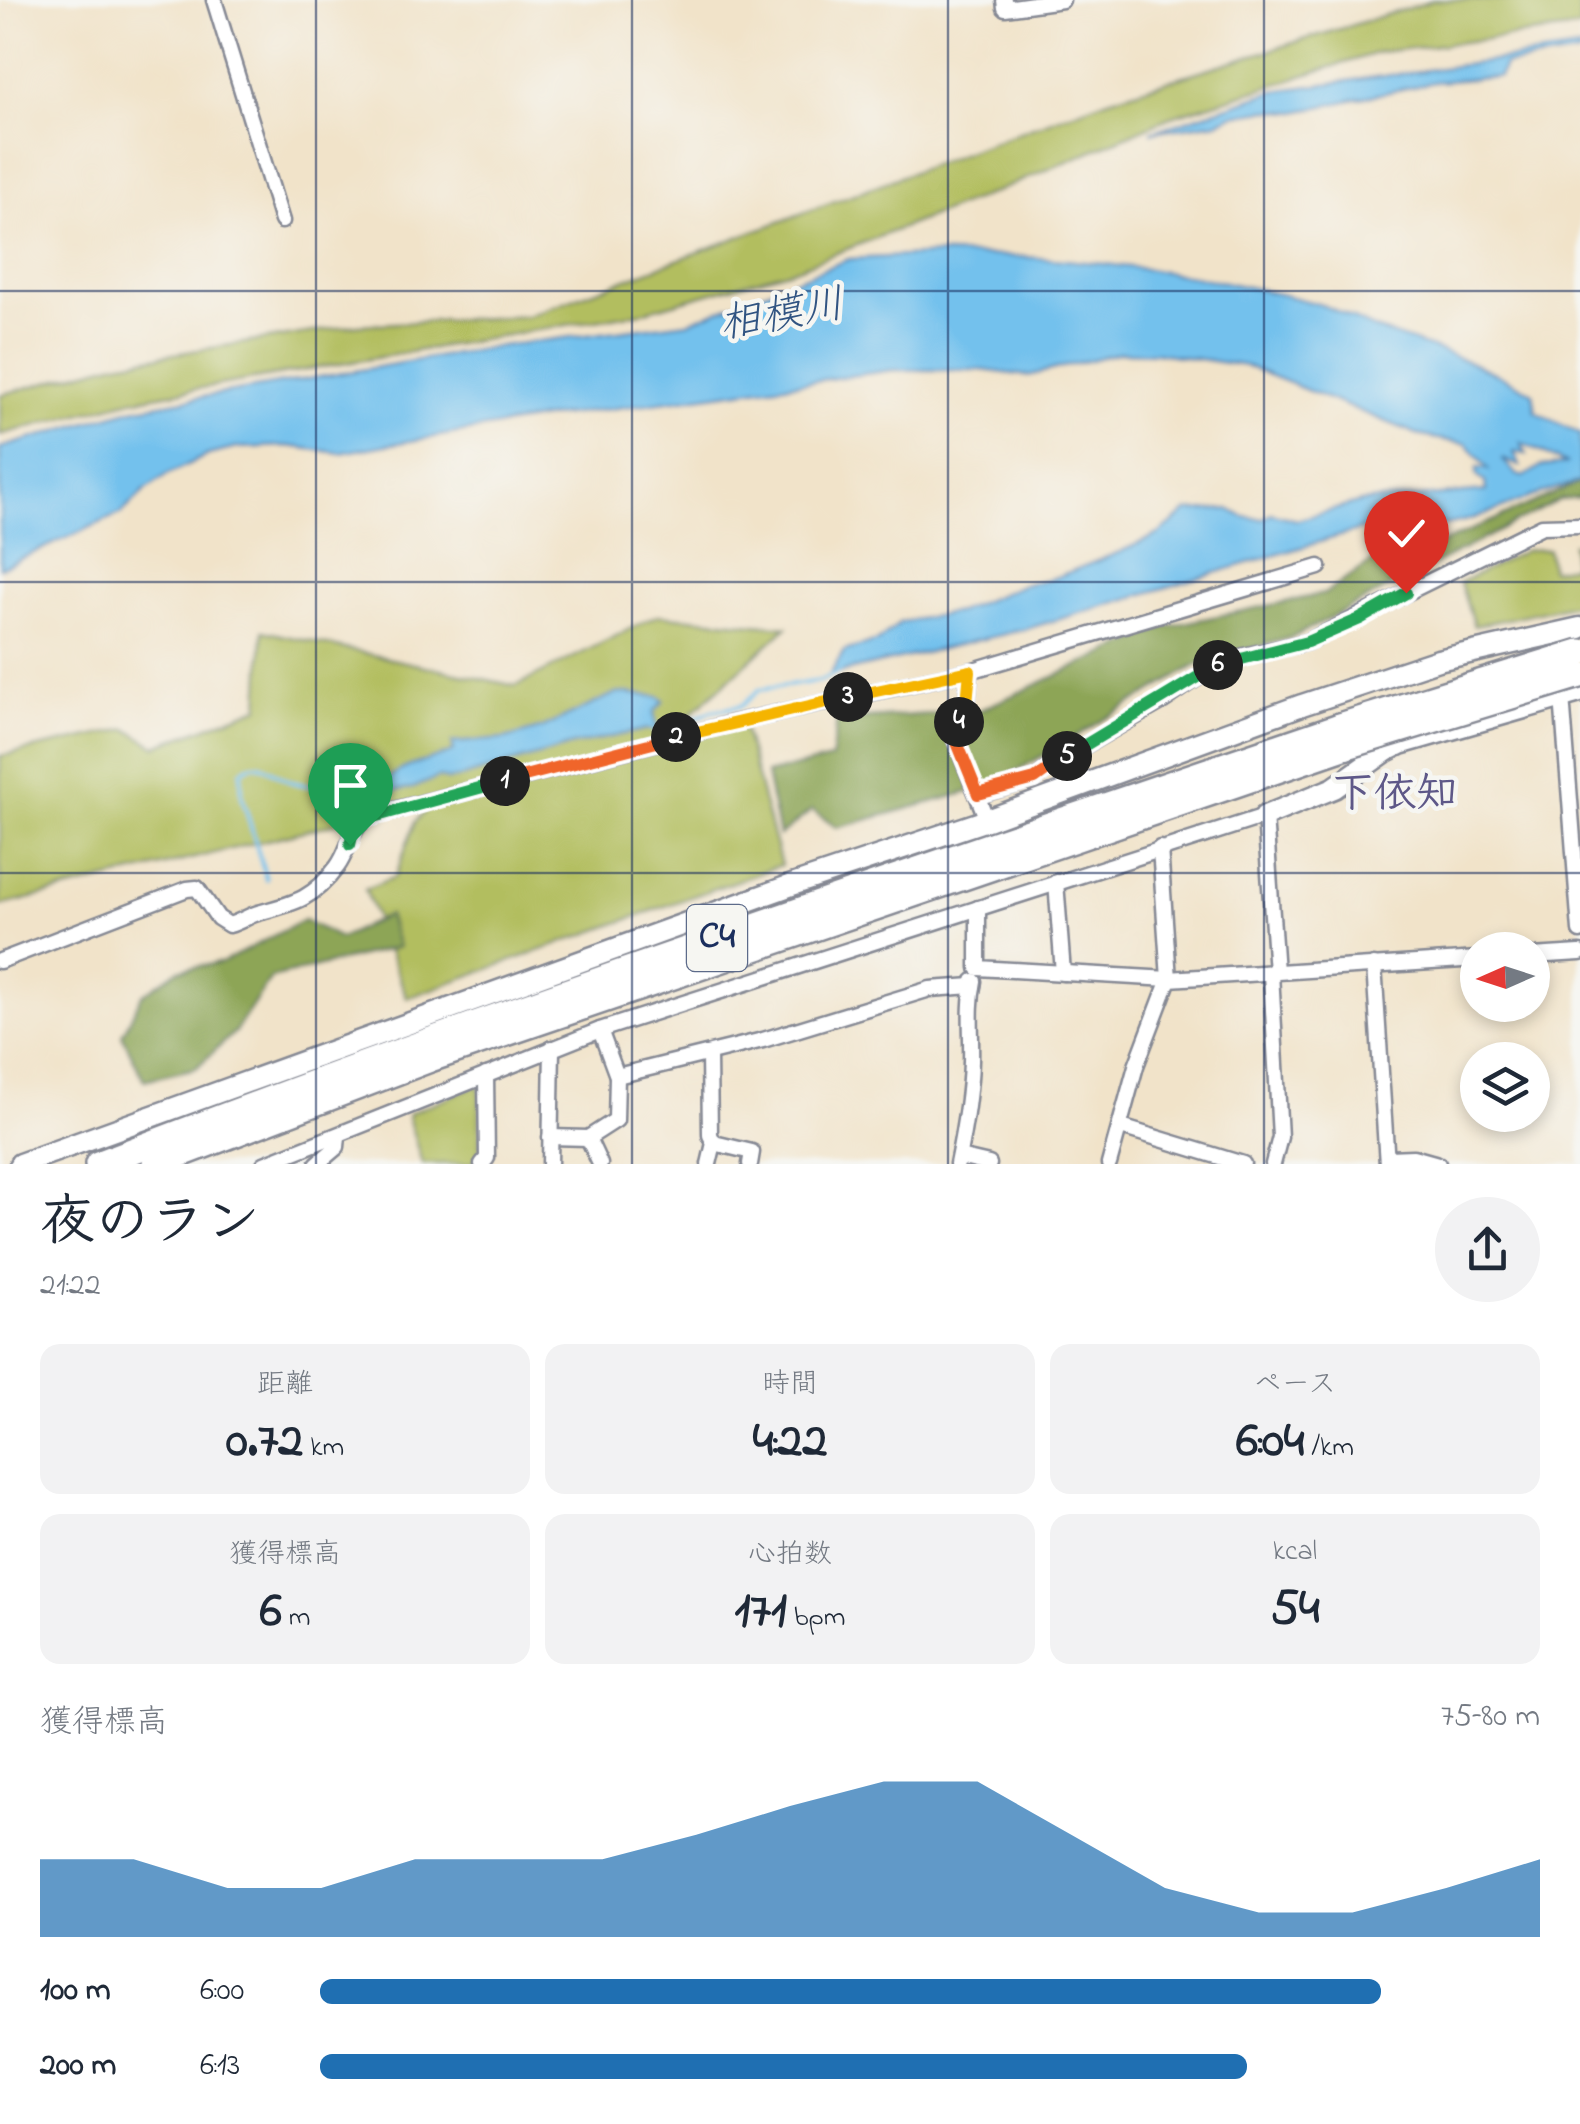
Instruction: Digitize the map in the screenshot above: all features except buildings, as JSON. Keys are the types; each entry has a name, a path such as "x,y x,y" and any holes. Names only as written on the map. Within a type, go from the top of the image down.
{"highway":[{"name":"C4","path":"155,1164 518,1028 1580,652"},
{"name":"C4","path":"98,1164 442,1034 1344,736 1580,675"}],"street":[{"path":"214,0 282,221"},
{"path":"1005,4 1062,0"},
{"path":"978,794 1035,779 1056,762 1212,668 1244,656 1307,642 1542,526 1580,524"},
{"path":"0,960 187,889 196,888 218,918 229,925 285,908 311,894 336,868 354,828 371,816 733,723 970,671 1319,567"},
{"path":"20,1164 1302,704 1488,647 1580,628"},
{"path":"1488,647 1506,712"},
{"path":"970,671 967,703 954,735 987,820"},
{"path":"264,1164 600,1030 1265,816 1334,788 1400,744 1571,694 1580,931"},
{"path":"1265,816 1280,1137 1272,1164"},
{"path":"1109,1164 1136,1066 1170,979 1160,848"},
{"path":"1056,882 1063,973"},
{"path":"978,908 969,1094 958,1161 990,1164"},
{"path":"1550,955 1580,953"},
{"path":"978,968 1170,979 1460,960"},
{"path":"1374,965 1387,1161 1413,1157 1438,1164"},
{"path":"617,1076 709,1054 930,988 973,986"},
{"path":"550,1138 588,1138 616,1120 617,1076 600,1030"},
{"path":"550,1164 552,1048"},
{"path":"709,1054 710,1135 714,1144 710,1164"},
{"path":"482,1164 487,1158 486,1075"},
{"path":"1120,1127 1243,1164"},
{"path":"316,1164 337,1147 338,1136"},
{"path":"588,1138 600,1164"},
{"path":"714,1144 752,1152 750,1164"}],"green space":[{"path":"1435,0 1580,0 1580,28 1380,52 1175,115 1000,190 795,269 642,312 132,400 0,435 0,395 116,363 357,325 527,316 1108,99"},
{"path":"1580,482 1580,498 1559,500 1293,637 1202,662 991,786 837,828 812,810 779,836 766,774 831,759 837,720 978,711 1164,627 1324,594 1394,547 1442,543"},
{"path":"1572,544 1580,544 1580,603 1474,626 1460,583 1526,550 1548,549 1551,570 1573,566"},
{"path":"658,615 787,627 663,739 741,718 781,865 407,998 365,889 395,877 415,822 434,802 499,783 0,906 0,756 127,729 156,746 259,707 263,631 516,686"},
{"path":"388,915 398,947 271,978 235,1032 196,1068 144,1080 122,1035 142,995 178,970 223,962 304,920 340,938"},
{"path":"477,1085 480,1154 471,1164 422,1164 409,1113"}],"water":[{"path":"1580,49 1580,54 1504,65 1499,77 1434,82 1296,112 1265,110 1151,132 1274,91"},
{"name":"相模川","path":"945,254 1084,262 1224,282 1315,303 1477,365 1533,393 1536,412 1580,434 1580,482 1450,524 1370,527 1026,629 830,675 844,651 878,641 901,622 958,612 1022,585 1054,578 1159,534 1187,511 1229,509 1244,517 1263,519 1271,513 1297,520 1361,502 1486,491 1477,468 1488,469 1467,444 1422,436 1246,366 1158,353 1121,352 1028,376 981,370 893,370 544,418 340,453 287,446 237,448 208,455 168,474 122,513 0,568 0,448 132,409 501,346 688,322 849,259","holes":["1521,443 1567,464 1541,466 1524,477 1502,459 1520,466 1514,452 1526,454"]},
{"path":"614,694 664,701 654,712 657,731 648,729 573,745 463,777 439,777 413,788 379,792 401,770 454,751 452,743 505,739 543,728"}],"waterway":[{"path":"655,730 683,724 711,711 741,706 759,690 820,681 841,670"},
{"path":"266,879 242,796 241,771 249,766 262,766 285,779 320,788 335,803 362,801 381,791"},
{"path":"307,1164 320,1153"}],"district":[{"name":"下依知","path":"1395,795"}],"route":[{"path":"350,845 354,828 371,816 733,723 970,671 967,703 954,735 978,794 997,792 1035,779 1056,762 1212,668 1244,656 1307,642 1406,593"}]}
